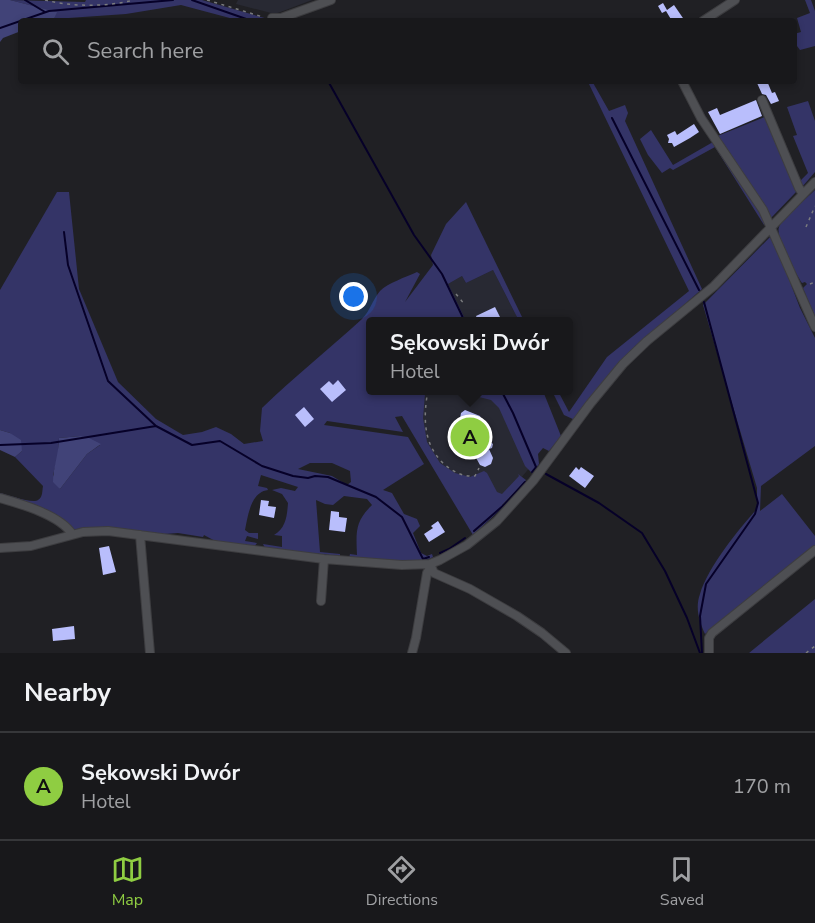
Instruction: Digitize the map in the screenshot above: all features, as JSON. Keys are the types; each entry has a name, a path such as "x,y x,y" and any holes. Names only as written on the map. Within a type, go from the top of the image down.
{"street":[{"path":"272,18 281,18 331,0"},
{"path":"708,18 735,0"},
{"path":"684,84 701,118 763,210 815,327"},
{"path":"762,100 803,194"},
{"path":"0,548 31,546 83,531 108,531 324,559 430,565 468,545 497,521 533,481 623,364 647,341 714,286 815,182"},
{"path":"0,498 57,520 72,534"},
{"path":"140,535 150,653"},
{"path":"709,653 709,638 712,633 815,550"},
{"path":"321,601 324,559"},
{"path":"412,653 430,565"},
{"path":"430,565 434,573 470,589 517,616 566,653"}],"path":[{"path":"45,0 74,5 134,0"},
{"path":"207,0 272,18"},
{"path":"806,227 815,206"},
{"path":"810,284 815,282"},
{"path":"456,294 465,305"},
{"path":"428,395 426,428 428,441 435,454 449,468 458,473 475,476 480,468"},
{"path":"806,653 815,646"}],"shaded area":[{"path":"0,0 10,0 57,12 54,18 18,18 18,32 3,38 0,42"},
{"path":"10,0 85,2 86,0 202,0 265,18 230,18 181,5 126,14 68,18 54,18 56,12"},
{"path":"238,0 312,0 275,14 236,4"},
{"path":"805,0 811,0 815,11 815,46 800,50 797,46 797,33 801,32 797,18 810,13"},
{"path":"589,84 594,84 609,111 625,105 628,113 625,121 702,289 637,346 575,420 564,415 554,395 560,395 569,412 607,357 689,291"},
{"path":"808,101 815,121 815,172 802,187 799,182 808,173 793,136 797,135 787,107"},
{"path":"767,116 797,191 771,218 715,137"},
{"path":"651,130 673,165 713,142 767,222 764,225 715,147 673,170 670,168 662,173 648,155 640,139"},
{"path":"815,190 815,317 803,288 807,284 802,283 795,272 780,239 779,227 785,218"},
{"path":"57,192 69,192 79,289 118,382 156,419 183,435 216,427 231,434 244,444 263,441 260,431 262,408 362,319 383,288 417,272 420,274 405,302 433,265 431,255 446,224 466,202 522,317 517,317 493,270 466,283 462,276 448,284 464,317 366,317 366,395 425,395 423,418 427,442 440,463 455,473 470,477 484,471 497,492 502,494 519,476 518,474 526,480 502,505 503,507 473,535 402,416 395,417 403,432 327,421 324,425 408,437 424,464 383,490 392,493 404,514 417,519 420,526 413,533 421,553 427,556 432,554 433,557 416,562 349,558 350,554 357,555 358,527 362,517 372,505 367,499 344,496 333,505 316,500 320,552 340,554 340,556 265,548 263,544 282,547 282,536 274,535 283,525 287,512 288,503 282,494 272,490 281,488 295,491 298,487 261,475 258,486 268,490 262,492 254,500 245,530 249,533 258,533 258,539 247,536 245,541 257,543 254,547 217,542 204,535 203,537 178,533 164,534 119,528 76,530 28,505 0,496 0,493 35,501 41,497 43,486 15,457 22,451 10,433 0,430 0,290","holes":["81,436 100,445 87,454 60,489 53,475 58,456 59,438","310,463 332,463 350,471 351,482 347,485 332,476 298,469"]},
{"path":"772,235 800,308 815,338 815,446 761,486 760,511 782,494 815,536 815,546 705,634 698,614 700,594 717,561 757,509 757,488 703,305"},
{"path":"493,270 517,317 464,317 448,284 462,276 466,283"},
{"path":"410,395 497,395 532,465 502,500 450,494 425,453"},
{"path":"479,395 545,395 561,436 549,451 543,448 538,454 539,464 532,473 525,466 499,408 491,400"},
{"path":"0,430 21,440 22,451 15,457 0,450"},
{"path":"81,436 101,444 87,454 60,489 53,482 59,438"},
{"path":"815,599 815,653 749,653"}],"building":[{"path":"663,3 667,10 674,5 683,18 670,18 666,11 662,13 658,6"},
{"path":"757,84 768,84 779,101 771,104 766,95 762,94"},
{"path":"756,100 762,116 720,134 708,112 717,108 720,115"},
{"path":"694,124 699,132 674,147 672,143 668,143 667,135 675,131 677,135"},
{"path":"495,307 500,317 476,317"},
{"path":"338,380 346,390 332,402 320,389 329,381 333,385"},
{"path":"304,407 314,419 305,427 295,415"},
{"path":"465,410 480,416 483,422 479,432 484,441 488,440 493,444 489,449 493,458 491,464 485,467 480,465 470,447 456,455 449,442 463,435 456,422"},
{"path":"576,467 579,470 581,467 594,476 585,488 569,476"},
{"path":"261,500 269,501 268,506 276,507 274,518 259,515"},
{"path":"331,511 339,512 339,517 347,518 345,532 329,530"},
{"path":"438,521 445,532 429,542 424,534"},
{"path":"109,546 116,572 103,575 99,548"},
{"path":"74,626 75,639 53,641 52,629"}],"waterway":[{"path":"25,0 45,12"},
{"path":"29,18 49,11 173,0"},
{"path":"192,0 243,18"},
{"path":"0,28 18,22"},
{"path":"330,84 414,235 442,274 463,317"},
{"path":"612,118 699,290"},
{"path":"64,232 68,265 108,381 156,426"},
{"path":"702,653 700,616 706,584 755,514 758,503 704,302"},
{"path":"504,395 536,467 532,472"},
{"path":"0,445 51,443 156,426 192,445 220,441 262,466 293,476 328,477 376,497 402,517 423,559 429,557"},
{"path":"546,474 599,503 642,533 665,571 700,653"},
{"path":"474,531 505,504 525,482"},
{"path":"440,553 465,538"}],"place":[{"name":"Sękowski Dwór","path":"470,437"}]}
